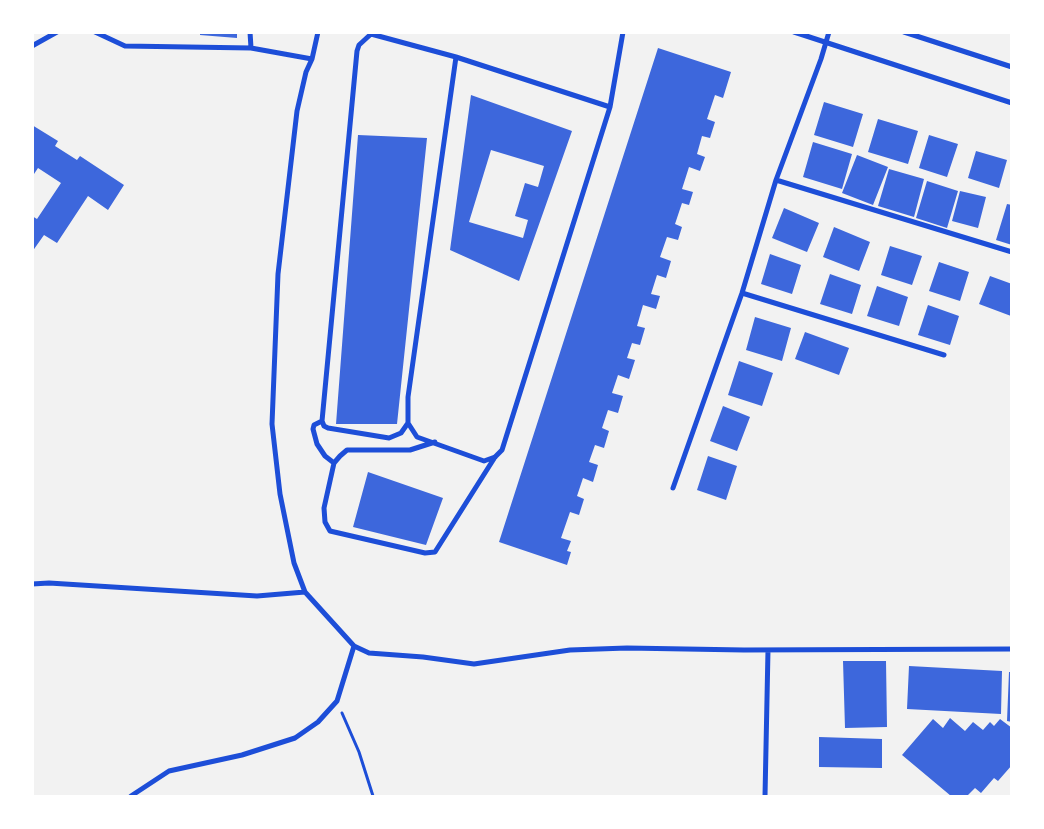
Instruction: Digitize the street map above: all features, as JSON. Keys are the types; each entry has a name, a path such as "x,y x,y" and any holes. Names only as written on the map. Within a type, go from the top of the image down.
{"street":[{"path":"32,46 57,32"},
{"path":"95,32 126,46 251,48 312,59"},
{"path":"250,32 251,48"},
{"path":"318,32 312,59 306,72 298,111 278,274 272,424 280,494 294,564 305,592 354,646 369,653 423,657 474,664 570,650 627,648 768,650 1012,649"},
{"path":"435,442 410,450 347,450 334,463 324,508 325,522 330,531 425,553 435,552 495,457 502,450 610,107 622,32"},
{"path":"794,32 1012,103"},
{"path":"673,488 742,293 776,180 829,32"},
{"path":"904,32 1012,67"},
{"path":"408,424 401,433 389,438 328,428 324,426 322,421 359,45 371,34 456,57 610,107"},
{"path":"456,57 408,397 408,424 417,437 484,460 495,457"},
{"path":"776,180 1012,252"},
{"path":"742,293 944,355"},
{"path":"322,421 314,425 315,439 325,456 334,463"},
{"path":"32,584 49,583 257,596 305,592"},
{"path":"131,796 169,771 242,755 295,738 318,722 336,701 354,646"},
{"path":"765,796 768,650"}],"path":[{"path":"336,701 359,752 373,796"}],"building":[{"path":"200,32 237,32 237,38 200,35"},
{"path":"658,48 731,72 723,98 715,95 707,119 715,122 710,138 702,136 697,154 705,157 700,171 689,167 682,189 693,192 689,205 682,203 675,224 682,227 678,240 667,237 660,257 671,261 666,278 657,275 651,294 660,296 656,309 643,305 637,326 645,328 640,345 632,343 627,358 635,360 629,379 618,375 612,393 623,396 618,413 608,410 602,428 609,431 604,448 595,445 589,462 598,465 593,482 583,478 577,496 584,499 579,515 570,512 561,538 571,541 567,551 571,552 567,565 499,542"},
{"path":"471,95 572,131 519,281 450,250","holes":["491,150 544,166 538,187 525,183 515,216 528,220 523,238 469,222"]},
{"path":"824,102 863,114 853,147 814,135"},
{"path":"878,119 918,131 908,164 868,152"},
{"path":"32,125 58,141 55,146 77,160 80,156 124,185 108,210 88,196 57,243 44,235 32,252 32,216 37,219 61,183 38,168 32,177"},
{"path":"358,135 427,138 397,424 336,424"},
{"path":"929,135 958,144 947,177 919,168"},
{"path":"813,142 852,154 842,189 803,177"},
{"path":"976,151 1007,160 999,188 968,178"},
{"path":"857,155 888,167 873,205 842,193"},
{"path":"889,169 924,179 914,217 878,206"},
{"path":"927,181 958,191 947,228 916,218"},
{"path":"960,191 986,197 978,228 952,221"},
{"path":"1007,204 1012,205 1012,245 996,240"},
{"path":"784,208 819,223 807,252 772,238"},
{"path":"834,227 870,242 859,271 823,257"},
{"path":"890,246 922,256 912,285 881,275"},
{"path":"770,254 801,265 792,294 761,284"},
{"path":"939,262 969,272 960,301 929,291"},
{"path":"830,274 861,285 852,314 820,304"},
{"path":"990,276 1012,284 1011,316 979,304"},
{"path":"877,286 908,297 899,326 867,316"},
{"path":"928,305 959,316 950,345 918,335"},
{"path":"755,317 791,328 782,361 746,350"},
{"path":"805,332 849,348 839,375 795,359"},
{"path":"739,361 773,373 762,406 728,395"},
{"path":"723,406 750,417 737,451 710,441"},
{"path":"708,456 737,466 726,500 697,490"},
{"path":"368,472 443,498 426,545 353,527"},
{"path":"843,661 886,661 887,727 845,728"},
{"path":"909,666 1002,671 1001,714 907,709"},
{"path":"1009,672 1012,672 1012,722 1007,721"},
{"path":"950,718 965,731 973,722 983,730 990,722 994,726 1000,719 1012,728 1012,765 998,781 994,778 981,793 975,788 967,796 951,796 902,755 933,719 943,728"},
{"path":"819,737 882,739 882,768 819,767"}]}
